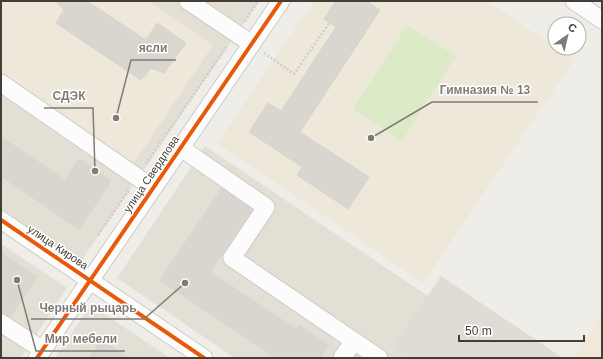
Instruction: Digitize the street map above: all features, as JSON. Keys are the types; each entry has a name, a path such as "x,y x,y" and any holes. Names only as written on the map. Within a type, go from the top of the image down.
{"street":[{"path":"188,1 252,44"},
{"name":"улица Свердлова","path":"40,354 281,1"},
{"path":"574,1 602,20"},
{"path":"1,83 153,188"},
{"path":"180,148 266,207 232,258 379,358"},
{"name":"улица Кирова","path":"1,220 204,358"},
{"path":"1,322 40,354"},
{"path":"342,358 354,341"}],"path":[{"path":"252,44 294,74 330,22"}],"shaded area":[{"path":"1,1 259,1 75,270 1,218"},
{"path":"1,1 149,1 213,45 134,163 1,73"},
{"path":"314,1 487,1 547,42 547,56 568,56 574,60 423,283 217,143"},
{"path":"205,146 520,358 235,358 117,278"},
{"path":"1,244 67,288 21,358 1,358"},
{"path":"441,276 563,358 406,358 392,348"},
{"path":"91,305 170,358 55,358"},
{"path":"602,314 602,358 578,358 574,355"}],"green space":[{"path":"407,25 456,56 402,141 353,109"}],"building":[{"path":"55,1 87,1 146,40 157,23 186,43 164,73 151,68 141,80 56,23 64,10"},
{"path":"336,1 367,1 380,10 300,132 369,177 348,209 297,175 302,167 249,132 268,103 281,111 336,27 324,19"},
{"path":"1,137 65,180 79,159 111,181 79,229 1,176"},
{"path":"222,188 252,209 210,272 296,329 299,325 328,345 320,358 276,358 160,280"},
{"path":"1,253 37,277 10,317 1,313"},
{"path":"102,340 128,358 89,358"}],"cycle path":[{"path":"37,358 281,1"},
{"path":"1,220 204,358"}],"place":[{"name":"ясли","path":"116,118"},
{"name":"Гимназия № 13","path":"371,138"},
{"name":"СДЭК","path":"95,171"},
{"name":"Мир мебели","path":"17,280"},
{"name":"Черный рыцарь","path":"185,283"}]}
